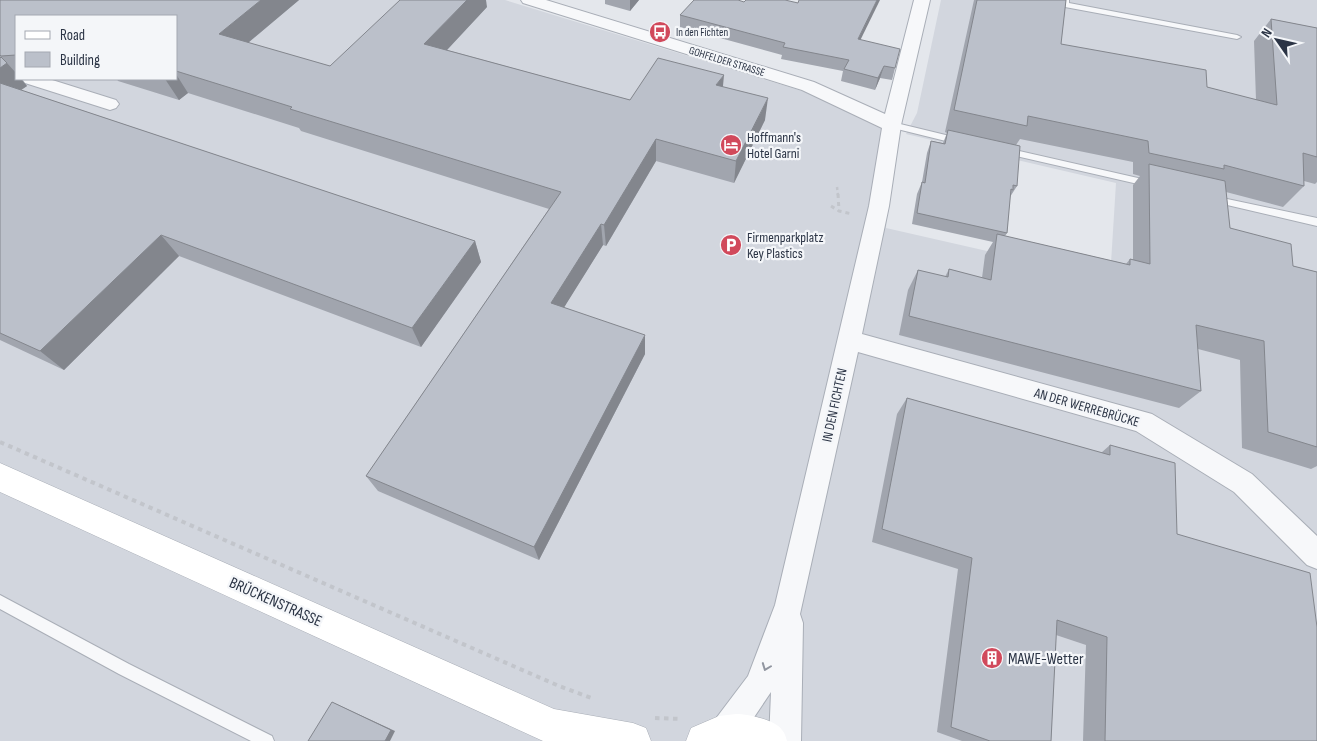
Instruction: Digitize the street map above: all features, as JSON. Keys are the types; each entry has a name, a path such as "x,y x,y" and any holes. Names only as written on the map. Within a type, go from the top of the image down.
{"main road":[{"name":"BRÜCKENSTRASSE","path":"0,477 564,733 643,729"},
{"path":"706,730 746,732 769,741"}],"street":[{"name":"IN DEN FICHTEN","path":"706,730 759,686 789,604 879,206 892,126 922,0"},
{"name":"GOHFELDER STRASSE","path":"533,1 808,86 892,126"},
{"path":"34,80 110,104"},
{"name":"AN DER WERREBRÜCKE","path":"848,340 1143,422 1243,482 1317,555"},
{"name":"IN DEN FICHTEN","path":"785,741 789,604"}],"lane":[{"path":"1065,0 1065,5 1237,37"},
{"path":"892,126 969,143"},
{"path":"998,150 1162,187"},
{"path":"1201,196 1317,222"},
{"path":"0,602 124,669 266,741"}],"path":[{"path":"837,188 839,211"},
{"path":"0,442 559,686 596,700"},
{"path":"643,729 682,719 706,730"}],"shaded area":[{"path":"0,0 505,0 802,91 894,129 886,228 1110,279 1116,183 906,134 917,113 941,0 1317,0 1317,741 0,741"}],"building":[{"path":"0,0 261,0 219,34 330,66 400,0 467,0 424,44 630,100 658,58 724,75 716,85 768,98 736,161 656,139 604,225 601,224 551,303 645,335 534,547 366,476 561,192 290,109 292,107 178,72 178,15 15,15 15,55 0,55"},
{"path":"694,0 738,0 744,2 746,0 785,0 798,3 799,0 877,0 858,39 900,49 895,68 884,66 878,78 844,69 849,60 783,47 785,43 680,15"},
{"path":"977,0 1066,0 1061,44 1206,70 1207,87 1277,105 1271,19 1317,28 1317,157 1303,153 1304,186 1224,165 1224,169 1149,153 1148,141 1028,116 1027,126 954,110"},
{"path":"0,58 7,63 0,68"},
{"path":"0,83 475,241 412,328 161,235 40,351 0,333"},
{"path":"948,130 1020,146 1017,186 1013,185 1013,190 1011,189 1007,233 917,213 922,182 925,183 931,141 945,144"},
{"path":"1149,164 1225,181 1230,228 1291,244 1293,266 1317,272 1317,447 1268,432 1264,341 1196,325 1201,391 909,316 918,270 948,277 949,269 991,280 997,234 1130,265 1130,259 1150,264"},
{"path":"907,398 1110,455 1110,445 1175,463 1177,534 1310,573 1317,627 1317,741 1105,741 1107,637 1057,620 1051,741 990,741 951,727 972,558 882,529"},
{"path":"332,702 391,730 385,741 308,741"}],"place":[{"name":"In den Fichten","path":"660,32"},
{"name":"Hoffmann's Hotel Garni","path":"731,145"},
{"name":"Firmenparkplatz Key Plastics","path":"731,245"},
{"name":"MAWE-Wetter","path":"992,658"}]}
